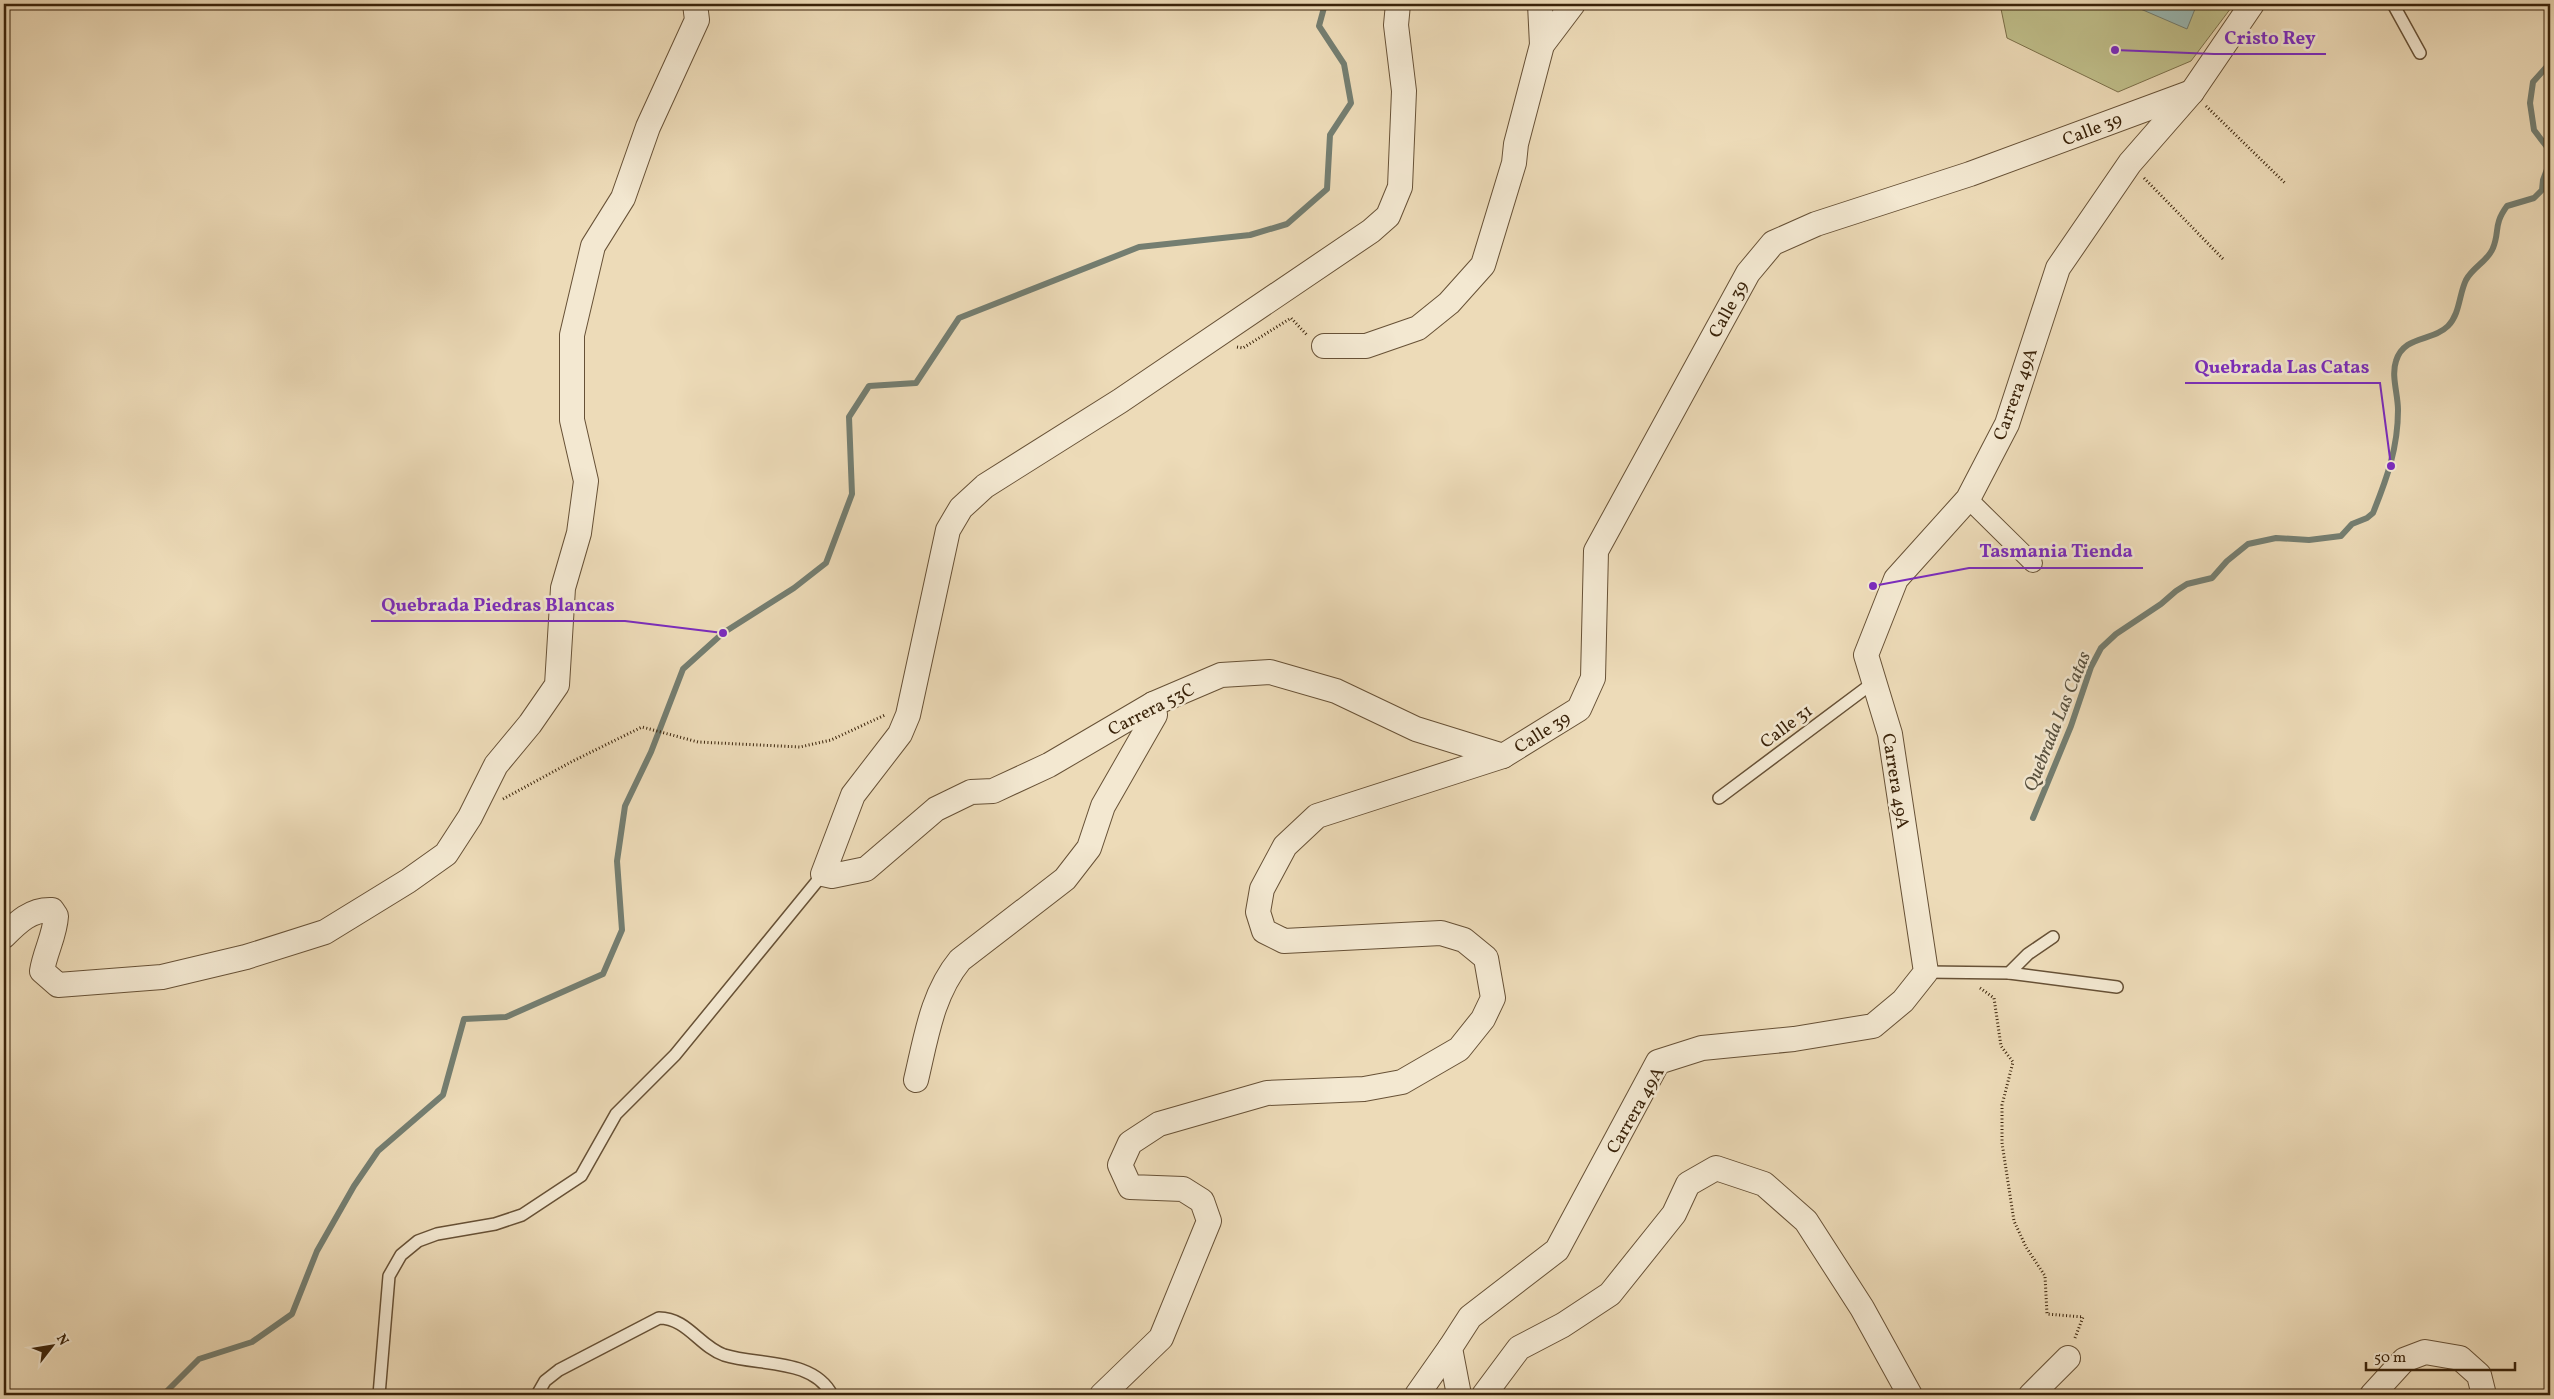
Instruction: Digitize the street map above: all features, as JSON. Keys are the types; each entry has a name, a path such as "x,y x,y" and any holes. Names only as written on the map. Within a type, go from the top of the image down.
{"street":[{"path":"4,936 20,920 41,909 52,910 56,916 56,929 44,957 42,971 58,985 162,977 246,957 325,932 408,881 446,854 470,817 496,765 530,724 557,685 561,653 563,588 579,533 586,481 572,420 572,335 593,246 623,198 648,127 697,20 695,4"},
{"path":"823,874 853,795 900,734 908,715 948,530 961,508 985,486 1120,401 1371,231 1388,216 1400,187 1404,91 1396,25 1398,4"},
{"path":"1324,346 1366,346 1418,328 1449,303 1483,265 1514,163 1516,144 1542,45 1540,4"},
{"path":"1542,45 1573,4"},
{"name":"Carrera 49A","path":"1417,1395 1470,1317 1557,1250 1658,1062 1702,1048 1794,1039 1873,1026 1903,1001 1926,972 1890,734 1866,655 1896,579 1968,499 2007,424 2058,268 2130,163 2192,92 2252,4"},
{"name":"Calle 39","path":"1102,1395 1161,1338 1209,1221 1202,1201 1183,1189 1130,1187 1120,1164 1130,1143 1159,1124 1267,1093 1364,1089 1402,1082 1459,1049 1483,1019 1493,998 1486,958 1464,940 1441,933 1376,934 1284,941 1264,930 1258,912 1262,889 1286,846 1317,816 1503,756 1579,709 1593,678 1596,551 1748,273 1773,243 1816,224 1970,174 2192,92"},
{"path":"1968,499 2034,563"},
{"name":"Carrera 53C","path":"823,874 832,876 866,869 936,809 971,792 993,791 1049,765 1153,704 1221,675 1270,672 1336,691 1416,729 1503,756"},
{"path":"916,1080 936,999 949,973 960,960 1065,879 1089,848 1103,806 1155,715 1153,704"},
{"path":"1484,1395 1519,1348 1563,1325 1610,1294 1674,1214 1688,1184 1716,1168 1764,1184 1806,1221 1862,1308 1910,1395"},
{"path":"1450,1348 1459,1395"},
{"path":"2372,1395 2404,1360 2426,1352 2460,1358 2479,1375 2484,1395"},
{"path":"2031,1395 2068,1358"}],"lane":[{"path":"2393,4 2420,53"},
{"name":"Calle 31","path":"1719,798 1874,682"},
{"path":"379,1395 389,1276 401,1255 418,1241 437,1234 495,1224 522,1214 581,1176 616,1114 675,1055 823,874"},
{"path":"2009,974 2028,954 2053,937"},
{"path":"1926,972 2009,974 2117,987"},
{"path":"537,1395 545,1382 559,1370 659,1318 667,1318 684,1325 701,1341 723,1354 781,1365 816,1377 832,1395"}],"path":[{"path":"2192,92 2285,183"},
{"path":"2130,163 2224,260"},
{"path":"1209,341 1243,348 1291,318 1304,334 1324,346"},
{"path":"470,817 573,761 642,727 698,742 800,747 831,740 888,713 908,715"},
{"path":"1956,972 1994,998 2000,1046 2013,1062 2002,1105 2002,1143 2014,1221 2026,1248 2045,1276 2047,1314 2083,1317 2068,1358"}],"shaded area":[{"path":"2000,4 2234,4 2191,61 2118,92 2007,38"}],"water":[{"path":"2129,4 2197,4 2187,29"}],"waterway":[{"path":"163,1395 199,1359 252,1342 292,1314 317,1251 354,1186 378,1151 443,1095 464,1019 506,1017 603,974 622,930 617,861 625,806 651,752 683,669 723,633 794,588 826,563 852,494 849,417 869,386 916,383 959,318 1139,247 1250,235 1287,224 1327,189 1330,135 1351,103 1344,64 1319,26 1325,4"},
{"name":"Quebrada Las Catas","path":"2033,818 2071,726 2091,667 2101,648 2116,634 2187,584 2212,578 2227,561 2248,544 2276,538 2309,540 2341,536 2352,524 2367,518 2373,513 2394,450 2398,424 2398,404 2394,373 2396,361 2400,353 2412,343 2434,335 2448,326 2455,316 2466,280 2472,271 2491,253 2498,223 2507,206 2534,198 2542,190 2543,180 2549,164 2550,151 2534,130 2530,103 2533,82 2550,63"}],"place":[{"name":"Cristo Rey","path":"2115,50"},
{"name":"Quebrada Las Catas","path":"2391,466"},
{"name":"Tasmania Tienda","path":"1873,586"},
{"name":"Quebrada Piedras Blancas","path":"723,633"}]}
